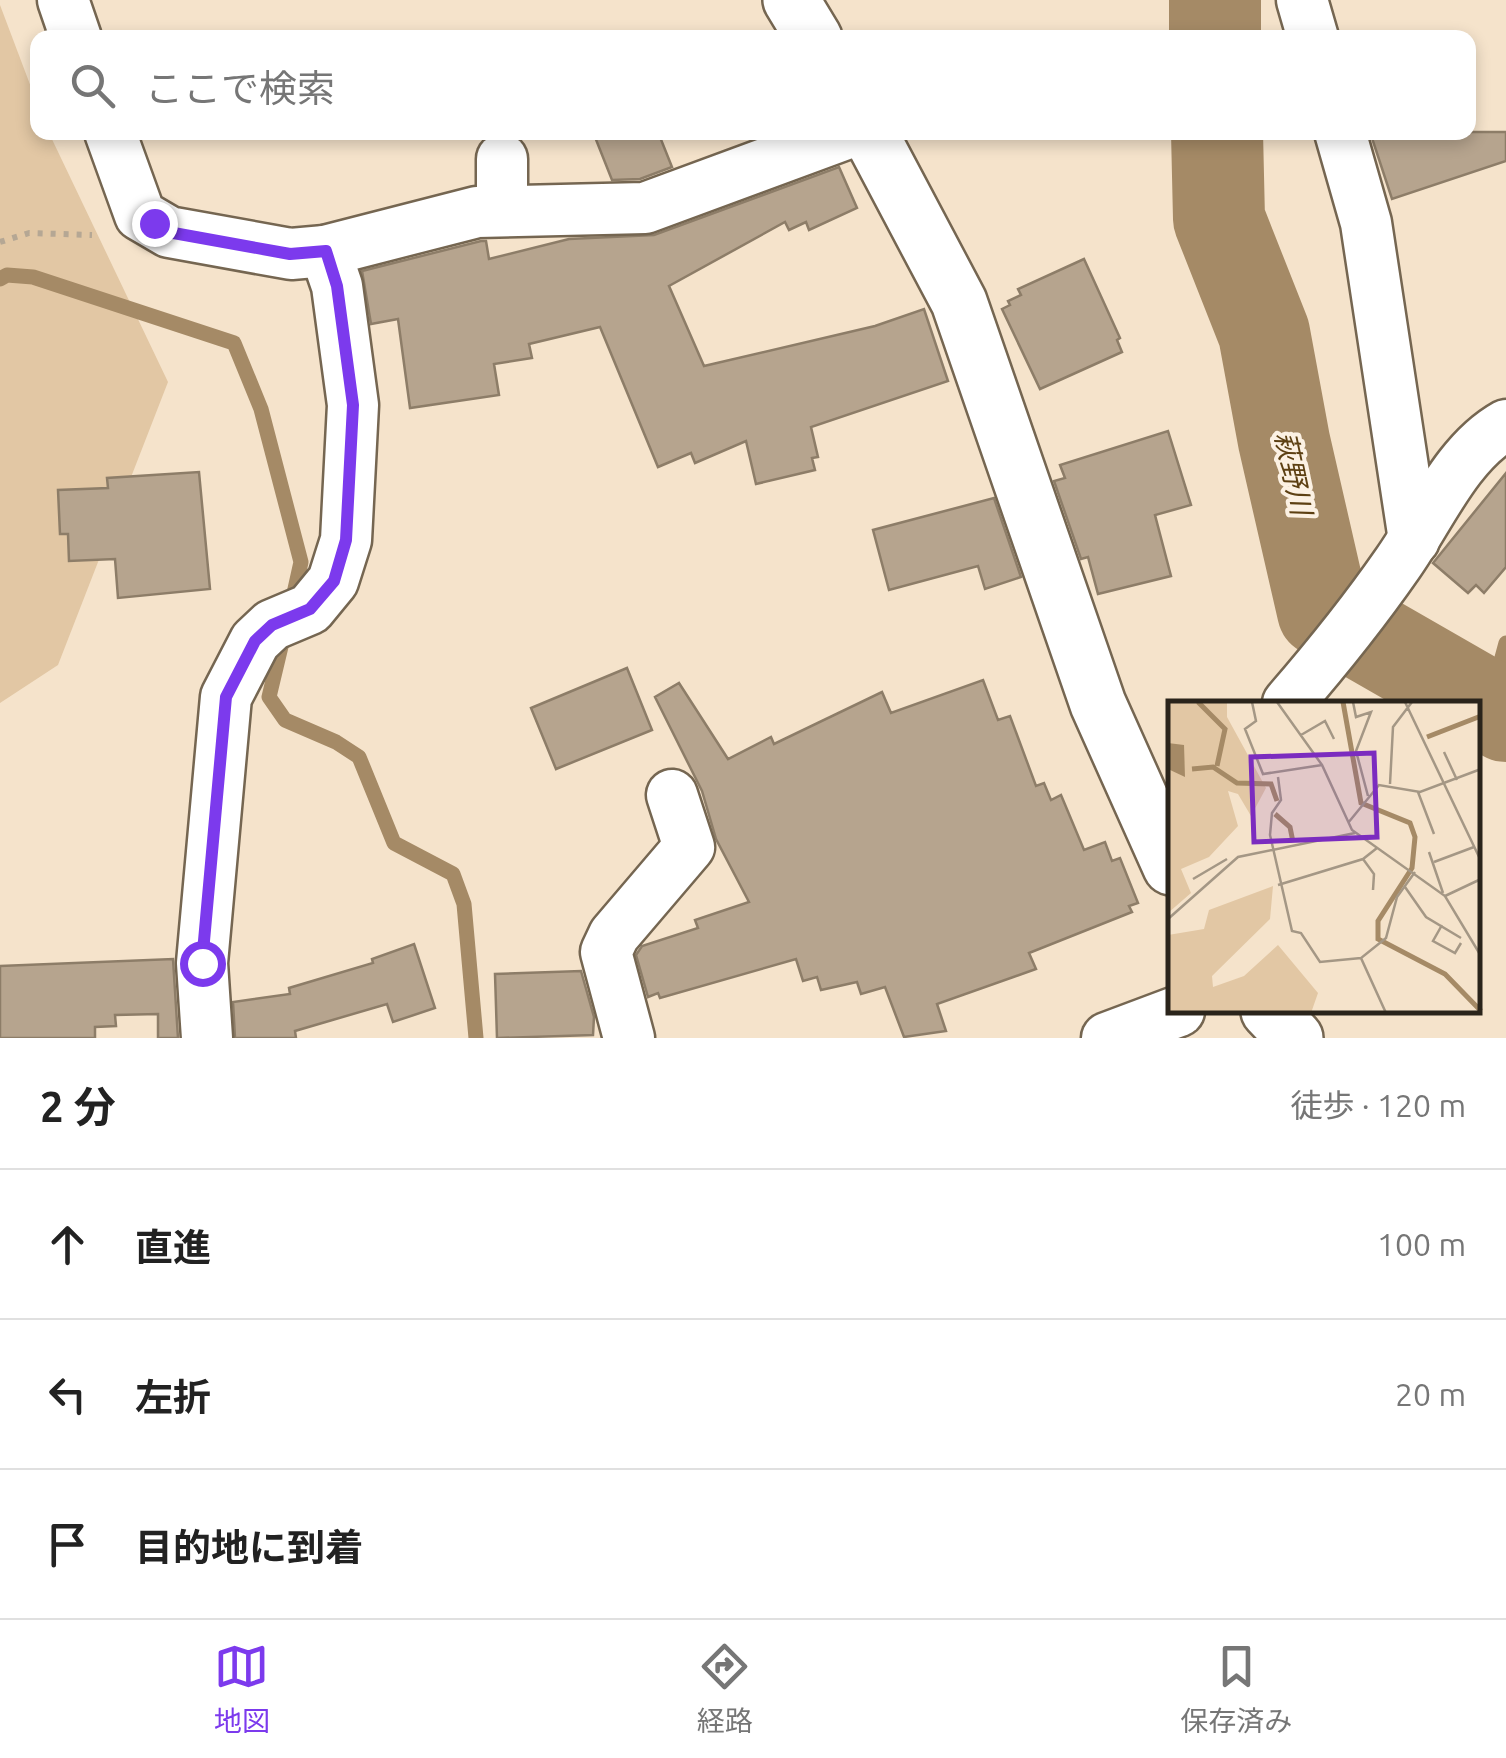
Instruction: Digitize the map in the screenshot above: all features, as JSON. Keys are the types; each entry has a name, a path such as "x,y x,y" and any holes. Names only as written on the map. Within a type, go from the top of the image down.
{"street":[{"path":"63,0 73,30"},
{"path":"790,0 809,30"},
{"path":"1302,0 1311,30"},
{"path":"113,140 140,215 168,232 290,254 326,251 477,212 646,208 829,140"},
{"path":"874,140 958,302 1098,704 1168,852"},
{"path":"1342,140 1366,223 1404,554"},
{"path":"502,158 502,210"},
{"path":"207,1038 202,963 226,697 255,641 334,581 346,540 353,405 337,286 326,251"},
{"path":"1290,701 1336,647 1459,470 1487,436 1506,425"},
{"path":"630,1038 606,952 614,936 697,853 672,795"},
{"path":"1107,1038 1171,1013"},
{"path":"1272,1013 1294,1038"}],"path":[{"path":"0,242 29,233 131,236 154,223"}],"shaded area":[{"path":"0,5 30,84 30,140 52,140 168,382 58,665 0,703"}],"building":[{"path":"1476,132 1506,132 1506,161 1392,199 1373,140 1476,140"},
{"path":"596,140 661,140 672,167 640,179 612,180"},
{"path":"839,167 857,208 809,230 806,222 789,230 785,222 669,286 704,366 875,326 924,309 948,381 811,427 818,457 812,458 815,470 756,484 746,441 695,463 691,453 658,467 600,327 529,344 532,358 494,364 499,395 410,408 398,319 371,324 362,271 481,241 486,241 489,259 569,239 654,235"},
{"path":"1084,259 1120,338 1117,340 1122,352 1040,389 1002,309 1021,295 1018,289"},
{"path":"1168,431 1191,505 1155,515 1171,576 1098,594 1088,557 1081,559 1054,481 1065,478 1060,465"},
{"path":"199,472 210,589 118,598 115,559 69,561 68,534 60,534 58,490 108,488 107,478"},
{"path":"1506,473 1506,567 1484,593 1476,585 1468,593 1433,563"},
{"path":"994,498 1021,577 985,589 978,566 889,590 873,530"},
{"path":"627,668 652,730 556,769 531,708"},
{"path":"983,680 998,720 1010,716 1036,786 1044,783 1051,800 1061,795 1084,850 1105,842 1112,861 1120,858 1138,903 1129,906 1132,912 1029,953 1036,969 937,1004 946,1031 904,1037 885,987 861,994 857,982 821,990 817,977 803,981 796,959 660,998 658,993 648,997 636,955 642,946 698,928 695,920 749,902 716,839 702,791 655,697 679,683 728,759 771,737 774,744 882,692 891,713"},
{"path":"414,944 435,1008 393,1022 387,1004 295,1031 296,1038 235,1038 233,1002 290,994 289,988 373,963 372,959"},
{"path":"173,959 178,1038 158,1038 158,1014 115,1015 116,1026 95,1027 95,1038 0,1038 0,966"},
{"path":"581,971 594,1017 593,1035 497,1038 495,974"}],"waterway":[{"name":"萩野川","path":"1215,0 1215,30"},
{"name":"萩野川","path":"1217,140 1219,219 1264,333 1323,611 1480,701"},
{"path":"0,279 7,275 33,277 234,343 261,409 301,562 291,607"},
{"path":"284,634 269,697 285,720 336,742 359,757 394,843 453,874 464,904 476,1038"},
{"path":"1488,709 1506,643"},
{"name":"萩野川","path":"1481,702 1506,716"}],"route":[{"path":"154,223 168,232 290,254 326,251 337,286 353,405 346,540 334,581 310,609 272,625 255,641 226,697 202,963"}]}
